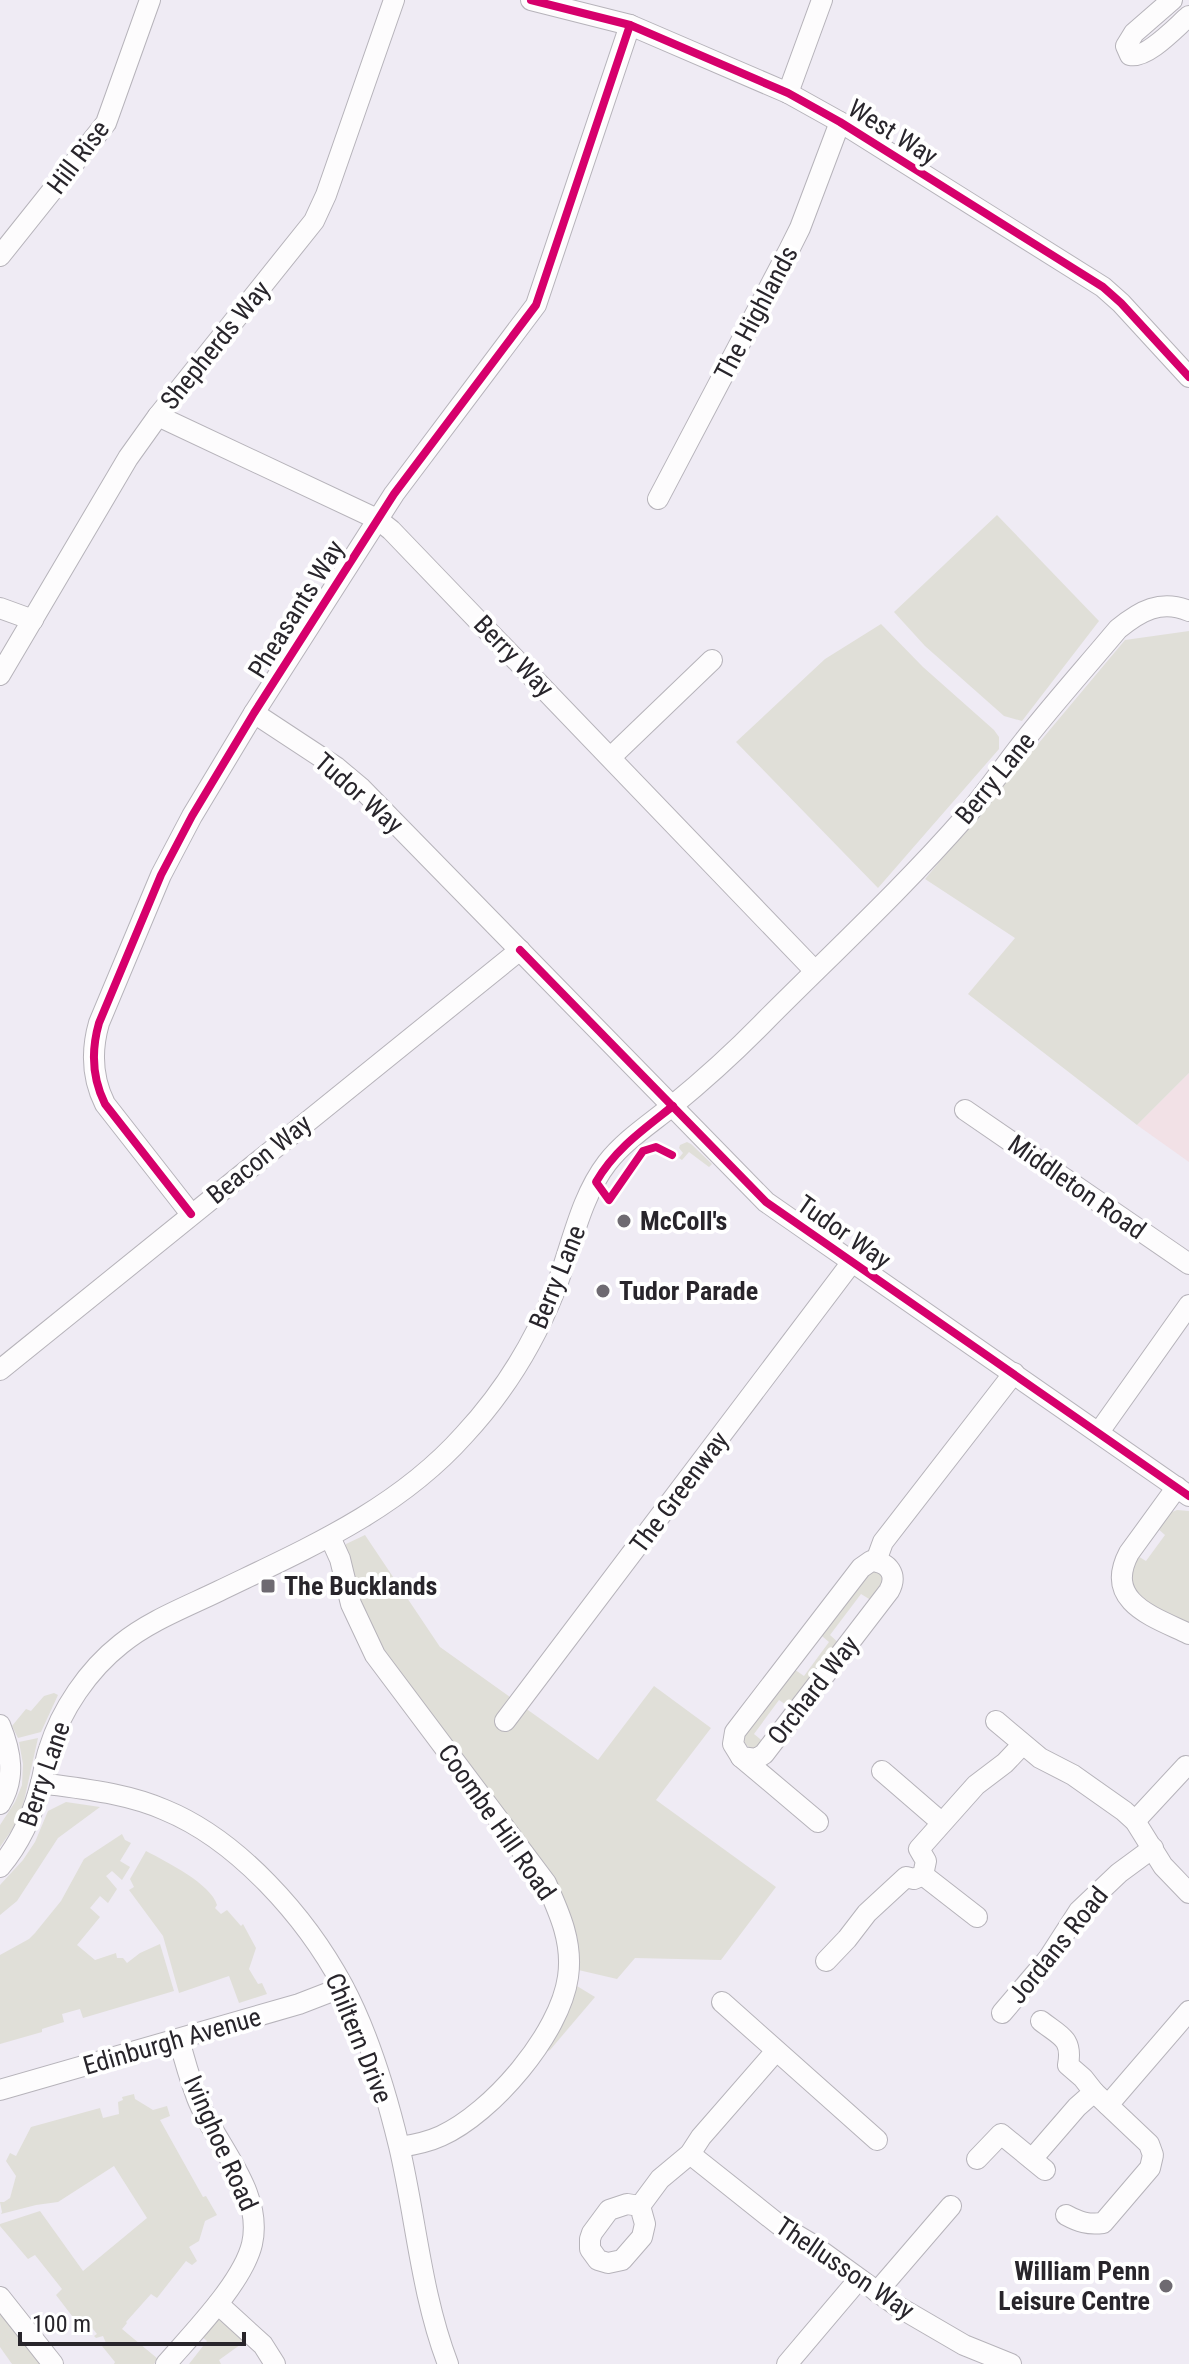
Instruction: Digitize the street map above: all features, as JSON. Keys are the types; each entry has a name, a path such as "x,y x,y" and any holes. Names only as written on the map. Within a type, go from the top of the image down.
{"street":[{"name":"Hill Rise","path":"0,256 106,123 150,0"},
{"name":"Shepherds Way","path":"0,675 128,458 320,210 394,0"},
{"name":"West Way","path":"531,0 630,25 788,93 840,122 1103,287 1189,377"},
{"path":"788,93 822,0"},
{"path":"1172,0 1130,37 1126,42 1128,54 1137,57 1189,16"},
{"name":"Pheasants Way","path":"191,1214 105,1104 99,1092 94,1067 95,1038 120,970 161,875 192,816 254,713 377,519 536,305 630,25"},
{"name":"The Highlands","path":"658,499 795,239 840,122"},
{"name":"Berry Way","path":"158,416 377,519 413,551 815,971"},
{"name":"Berry Lane","path":"0,1867 21,1838 32,1815 49,1749 62,1717 82,1685 121,1644 166,1616 363,1519 410,1485 464,1436 514,1372 541,1322 587,1201 606,1164 741,1046 935,851 1118,629 1147,608 1170,606 1189,611"},
{"path":"0,608 33,620"},
{"path":"611,757 712,660"},
{"name":"Tudor Way","path":"254,713 336,767 361,788 766,1202 1183,1492"},
{"name":"Beacon Way","path":"0,1370 520,950"},
{"name":"Middleton Road","path":"965,1110 1189,1264"},
{"name":"The Greenway","path":"505,1721 852,1262"},
{"path":"1099,1432 1189,1305"},
{"name":"Orchard Way","path":"876,1561 883,1542 1014,1373"},
{"path":"1183,1492 1129,1553 1123,1564 1122,1577 1125,1592 1134,1604 1189,1634"},
{"name":"Coombe Hill Road","path":"330,1537 340,1559 351,1604 375,1655 546,1883 567,1937 569,1971 565,1993 547,2035 523,2066 494,2098 465,2123 440,2137 400,2147"},
{"name":"Orchard Way","path":"876,1561 886,1565 892,1572 893,1582 889,1591 764,1754 756,1759 741,1757 733,1744 737,1729 861,1568 876,1561"},
{"path":"996,1721 1040,1758 1099,1791 1135,1821 1163,1866 1189,1893"},
{"path":"0,1725 10,1758 11,1777 0,1804"},
{"path":"826,1961 867,1913 914,1876 926,1861 919,1849 941,1822 976,1785 1005,1763 1022,1745"},
{"path":"741,1757 818,1822"},
{"path":"1135,1821 1186,1766"},
{"path":"882,1771 941,1822"},
{"name":"Chiltern Drive","path":"41,1783 108,1793 149,1804 189,1821 233,1851 299,1921 343,1987 379,2074 400,2147 431,2311 448,2364"},
{"name":"Jordans Road","path":"1002,2013 1048,1959 1079,1911 1119,1873 1153,1848"},
{"path":"914,1876 977,1917"},
{"name":"Edinburgh Avenue","path":"0,2090 299,2004 343,1987"},
{"path":"722,2002 877,2140"},
{"path":"977,2159 1001,2134 1039,2164 1077,2107 1101,2098 1189,2011"},
{"path":"1041,2021 1068,2044 1071,2052 1068,2065 1152,2149 1152,2162 1103,2223 1078,2222 1066,2215"},
{"name":"Ivinghoe Road","path":"166,2364 218,2304 235,2279 251,2247 255,2219 246,2190 197,2099 179,2039"},
{"path":"640,2206 669,2169 690,2154 701,2137 776,2051"},
{"name":"Thellusson Way","path":"690,2154 778,2224 810,2243 877,2292 964,2345 1007,2364"},
{"path":"877,2292 951,2206"},
{"path":"787,2364 859,2279"},
{"path":"0,2297 53,2364"},
{"path":"218,2304 263,2345 275,2364"}],"shaded area":[{"path":"997,515 1099,621 1022,721 1004,716 925,646 894,612"},
{"path":"881,624 923,667 994,730 999,737 999,749 878,888 736,742 825,659"},
{"path":"1189,631 1189,1073 1137,1125 968,994 1015,938 925,879 1125,640"},
{"path":"1189,1073 1189,1162 1137,1125"},
{"path":"687,1142 712,1164 709,1167 689,1152 682,1160 679,1158 683,1153 680,1145"},
{"path":"1177,1510 1189,1511 1189,1627 1143,1602 1133,1584 1136,1555 1146,1561 1165,1535 1156,1527 1167,1514"},
{"path":"365,1535 440,1647 598,1760 654,1686 711,1728 656,1800 776,1887 721,1960 635,1958 617,1979 574,1969 573,1934 389,1669 360,1612 346,1544"},
{"path":"869,1567 887,1576 874,1602 861,1594 830,1635 841,1645 792,1709 779,1700 754,1734 766,1744 757,1748 746,1745 743,1731 791,1667 804,1676 829,1642 817,1632"},
{"path":"58,1695 41,1732 18,1738 12,1726 26,1709 31,1711 44,1696"},
{"path":"38,1738 16,1824 0,1847 0,1825 22,1785 23,1764 19,1742"},
{"path":"66,1802 100,1807 58,1838 17,1901 0,1915 0,1885 35,1842 48,1811"},
{"path":"122,1834 131,1843 120,1861 130,1867 122,1880 112,1871 106,1876 117,1889 108,1903 100,1896 90,1908 100,1917 77,1945 95,1960 116,1953 117,1958 123,1958 127,1963 160,1944 174,1991 83,2018 80,2009 62,2014 64,2022 0,2044 0,1955 29,1939 61,1901 84,1859"},
{"path":"146,1851 197,1882 213,1897 217,1905 215,1908 221,1914 227,1910 241,1926 243,1924 256,1948 249,1969 267,1994 239,2003 229,1976 179,1993 163,1936 129,1890 134,1887 130,1879"},
{"path":"572,1983 595,1997 546,2052"},
{"path":"134,2094 135,2099 153,2110 167,2106 170,2116 160,2120 203,2197 206,2196 217,2215 205,2221 199,2241 189,2247 197,2261 192,2265 186,2261 157,2298 151,2294 122,2329 158,2359 154,2364 114,2364 102,2346 106,2343 103,2336 96,2338 94,2336 97,2334 89,2324 82,2329 56,2295 62,2289 35,2255 28,2259 0,2224 40,2211 83,2271 147,2218 114,2166 58,2202 1,2214 0,2202 10,2198 16,2176 6,2161 10,2153 16,2156 31,2127 100,2108 103,2118 119,2114 118,2102 123,2100 122,2097"},
{"path":"0,2309 40,2364 12,2364 0,2347"},
{"path":"216,2320 221,2320 244,2342 219,2360 221,2364 189,2364 207,2341 198,2333"}],"cycle path":[{"path":"531,0 630,25 788,93 840,122 1103,287 1189,377"},
{"path":"191,1214 105,1104 97,1084 94,1064 99,1023 161,875 192,816 254,713 394,494 536,305 630,25"},
{"path":"520,950 766,1202 1189,1496"},
{"path":"672,1155 656,1147 643,1151 609,1200 596,1182 621,1150 673,1106"}],"place":[{"name":"McColl's","path":"624,1221"},
{"name":"Tudor Parade","path":"603,1291"},
{"name":"The Bucklands","path":"268,1586"},
{"name":"William Penn Leisure Centre","path":"1166,2286"}]}
